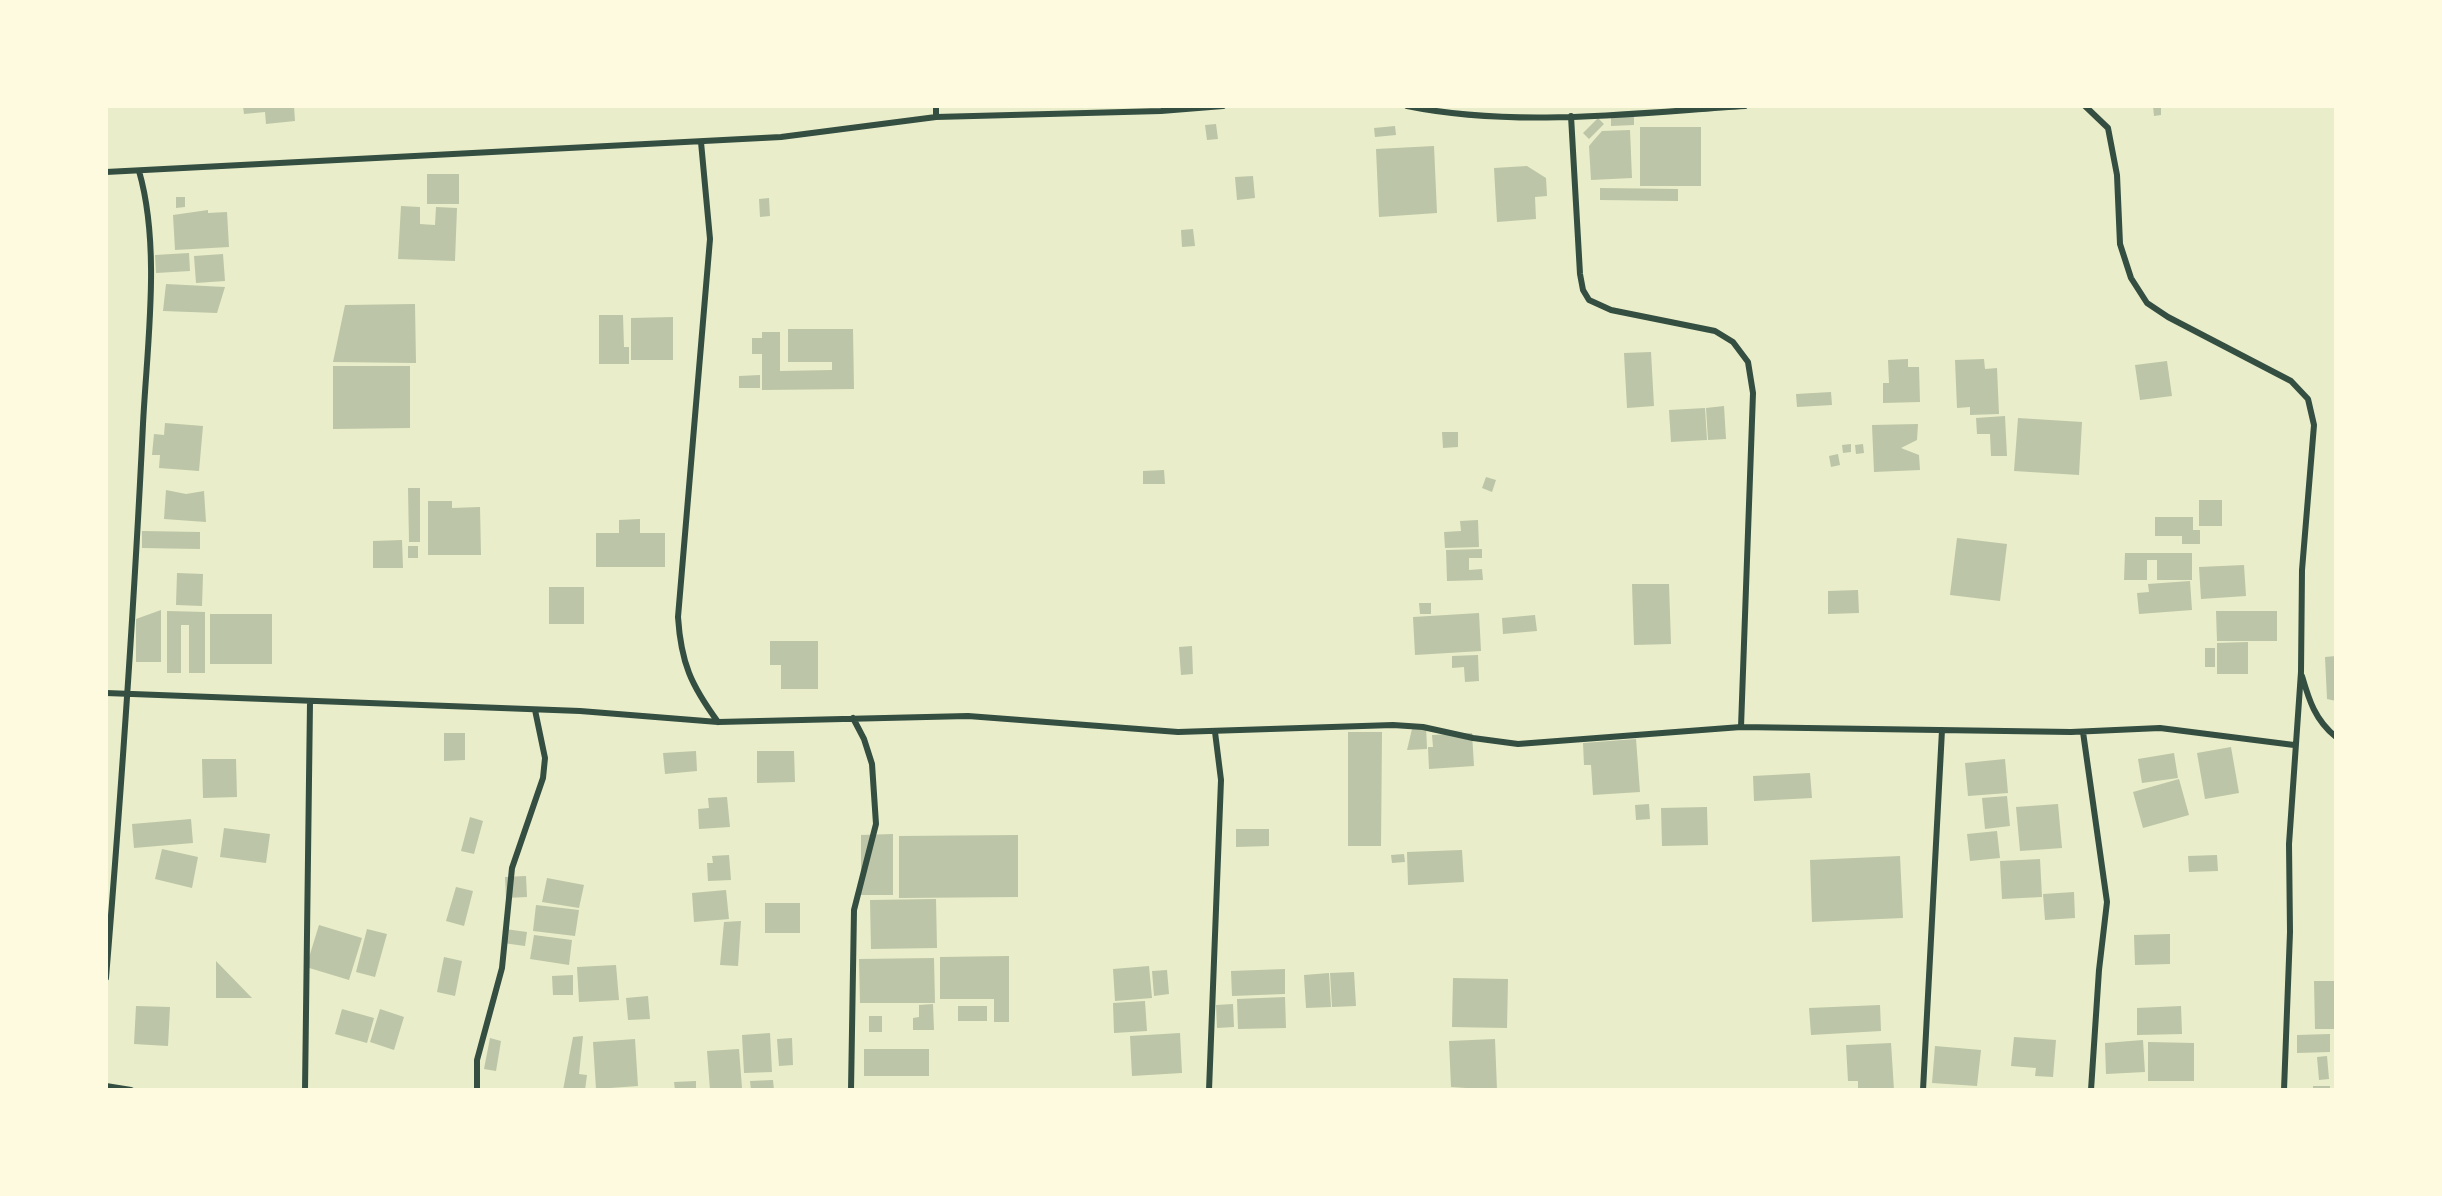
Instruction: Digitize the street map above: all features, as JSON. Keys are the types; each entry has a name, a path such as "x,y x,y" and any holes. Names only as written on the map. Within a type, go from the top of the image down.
{"street":[{"path":"936,106 936,117"},
{"path":"106,172 781,137 936,117 1161,111 1223,106"},
{"path":"1407,106 1477,117 1571,116 1745,106"},
{"path":"2085,106 2108,128 2117,175 2120,244 2131,278 2148,303 2168,317 2291,381 2308,399 2314,425 2302,570 2301,672 2294,745 2289,844 2290,932 2284,1089"},
{"path":"1571,116 1580,274 1583,290 1589,300 1611,310 1715,331 1733,342 1748,362 1753,393 1741,727"},
{"path":"701,142 710,239 678,618 680,646 687,674 718,722"},
{"path":"106,978 128,693 150,274 149,203 140,171"},
{"path":"2301,672 2314,711 2336,737"},
{"path":"106,693 535,710 718,722 968,716 1178,732 1215,732 1297,726 1393,725 1423,727 1473,738 1518,744 1741,727 2083,732 2160,728 2294,745"},
{"path":"305,1089 310,702"},
{"path":"477,1089 477,1060 502,968 512,868 543,778 545,758 535,710"},
{"path":"851,1089 854,910 876,824 872,764 864,739 853,718"},
{"path":"1923,1089 1942,730"},
{"path":"1209,1089 1221,780 1215,732"},
{"path":"2083,732 2107,902 2098,970 2091,1089"},
{"path":"106,1086 131,1089"}],"building":[{"path":"243,106 294,106 295,121 266,124 265,112 244,114"},
{"path":"2153,106 2161,106 2161,115 2154,116"},
{"path":"1634,116 1634,125 1611,126 1611,117"},
{"path":"1598,118 1604,124 1589,139 1583,133"},
{"path":"1216,124 1218,139 1207,140 1205,125"},
{"path":"1395,126 1396,135 1375,137 1374,128"},
{"path":"1640,127 1701,127 1701,186 1640,186"},
{"path":"1630,130 1632,178 1591,180 1589,146 1602,131"},
{"path":"1434,146 1437,213 1379,217 1376,149"},
{"path":"1527,166 1546,178 1547,196 1535,197 1536,219 1497,222 1494,168"},
{"path":"427,174 459,174 459,204 427,204"},
{"path":"1253,176 1255,198 1237,200 1235,177"},
{"path":"1600,188 1678,189 1678,201 1600,200"},
{"path":"176,197 185,197 185,207 176,208"},
{"path":"769,198 770,216 760,217 759,199"},
{"path":"401,206 420,207 420,224 435,225 436,207 457,208 455,261 398,259"},
{"path":"208,210 208,213 227,212 229,247 175,250 173,215"},
{"path":"1193,229 1195,246 1182,247 1181,230"},
{"path":"189,253 190,271 156,273 155,255"},
{"path":"223,254 225,281 196,283 194,256"},
{"path":"166,284 225,287 217,313 163,311"},
{"path":"415,304 416,363 333,362 345,305"},
{"path":"599,315 623,315 624,347 629,347 629,364 599,364"},
{"path":"673,317 673,360 631,360 631,318"},
{"path":"788,329 853,329 854,389 762,390 762,354 752,354 752,338 762,338 762,332 780,332 780,371 832,370 832,362 788,362"},
{"path":"1651,352 1654,406 1627,408 1624,353"},
{"path":"1908,359 1908,367 1919,367 1920,402 1883,403 1883,383 1889,383 1888,360"},
{"path":"1984,359 1985,369 1997,368 1999,414 1970,415 1970,407 1957,408 1955,360"},
{"path":"2167,361 2172,396 2140,400 2135,365"},
{"path":"333,366 410,366 410,428 333,429"},
{"path":"760,375 760,388 739,388 739,376"},
{"path":"1831,392 1832,405 1797,407 1796,394"},
{"path":"1724,406 1726,439 1708,440 1706,408"},
{"path":"1705,408 1707,440 1671,442 1669,410"},
{"path":"2005,416 2007,456 1991,456 1990,434 1977,434 1976,418"},
{"path":"2018,418 2082,422 2079,475 2014,471"},
{"path":"165,423 203,426 199,471 159,468 160,455 152,455 154,434 164,435"},
{"path":"1918,424 1917,440 1901,448 1919,455 1920,470 1874,472 1872,425"},
{"path":"1442,432 1458,432 1458,447 1443,448"},
{"path":"1851,444 1851,452 1843,453 1842,445"},
{"path":"1863,444 1864,453 1856,454 1855,445"},
{"path":"1838,454 1840,465 1831,467 1829,456"},
{"path":"1164,470 1165,484 1143,484 1143,471"},
{"path":"1486,477 1496,480 1492,492 1482,488"},
{"path":"408,488 420,488 420,542 409,542"},
{"path":"166,490 186,494 204,491 206,522 164,519"},
{"path":"2199,500 2222,500 2222,526 2199,526"},
{"path":"428,501 452,501 452,508 480,507 481,555 428,555"},
{"path":"2155,517 2193,517 2193,530 2200,530 2200,544 2182,544 2182,536 2155,536"},
{"path":"640,519 640,533 665,533 665,567 596,567 596,533 619,533 619,520"},
{"path":"1478,520 1479,547 1445,548 1444,532 1461,531 1460,521"},
{"path":"142,531 200,532 200,549 142,548"},
{"path":"1957,538 2007,544 2000,601 1950,595"},
{"path":"402,540 403,568 373,568 373,541"},
{"path":"408,546 418,546 418,558 408,558"},
{"path":"1482,549 1482,558 1469,558 1469,570 1482,569 1483,580 1447,581 1446,550"},
{"path":"2125,553 2192,553 2192,580 2157,580 2157,560 2147,560 2147,580 2124,580"},
{"path":"2244,565 2246,596 2201,599 2199,567"},
{"path":"177,573 203,574 202,606 176,605"},
{"path":"2190,581 2192,610 2139,614 2137,593 2149,592 2148,584"},
{"path":"1632,584 1669,584 1671,644 1634,645"},
{"path":"549,587 584,587 584,624 549,624"},
{"path":"1858,590 1859,613 1828,614 1828,591"},
{"path":"1419,603 1431,603 1431,614 1420,614"},
{"path":"161,610 161,662 136,662 136,619"},
{"path":"167,611 205,612 205,673 189,673 189,625 181,625 181,673 167,673"},
{"path":"2216,611 2277,611 2277,641 2217,641"},
{"path":"1479,613 1481,651 1415,655 1413,617"},
{"path":"210,614 272,614 272,664 210,664"},
{"path":"1535,615 1537,631 1503,634 1502,618"},
{"path":"770,641 818,641 818,689 781,689 781,665 770,665"},
{"path":"2248,642 2248,674 2217,674 2217,643"},
{"path":"1192,646 1193,674 1181,675 1179,647"},
{"path":"2205,648 2215,648 2215,667 2205,667"},
{"path":"1478,655 1479,681 1465,682 1464,667 1452,668 1452,656"},
{"path":"2336,656 2336,701 2327,699 2325,657"},
{"path":"1426,725 1427,749 1407,750 1412,729"},
{"path":"1348,732 1382,732 1381,846 1348,846"},
{"path":"444,733 465,733 465,760 444,761"},
{"path":"1472,733 1474,766 1429,769 1428,747 1433,747 1432,735"},
{"path":"1636,739 1640,792 1593,795 1591,765 1584,765 1583,743"},
{"path":"2231,747 2239,793 2205,799 2197,753"},
{"path":"696,751 697,771 665,774 663,753"},
{"path":"757,751 794,751 795,782 757,783"},
{"path":"2174,753 2178,778 2142,783 2138,759"},
{"path":"202,759 236,759 237,797 203,798"},
{"path":"2005,759 2008,793 1968,796 1965,763"},
{"path":"1810,773 1812,798 1754,801 1753,776"},
{"path":"2179,779 2189,815 2143,828 2133,792"},
{"path":"2007,796 2010,826 1985,829 1982,798"},
{"path":"727,797 730,827 699,829 698,809 709,808 708,798"},
{"path":"1649,804 1650,819 1636,820 1635,805"},
{"path":"2058,804 2062,848 2020,851 2016,807"},
{"path":"1707,807 1708,845 1662,846 1661,808"},
{"path":"470,817 483,821 474,854 461,851"},
{"path":"191,819 193,843 134,848 132,824"},
{"path":"224,828 270,834 266,863 220,857"},
{"path":"1236,829 1269,829 1269,846 1236,847"},
{"path":"1997,831 2000,858 1970,861 1967,834"},
{"path":"893,834 893,895 861,895 861,835"},
{"path":"1018,835 1018,897 899,898 899,836"},
{"path":"162,849 198,857 192,888 155,879"},
{"path":"1462,850 1464,882 1408,885 1407,852"},
{"path":"1404,854 1405,862 1392,863 1391,855"},
{"path":"729,855 731,880 708,881 707,863 713,863 712,856"},
{"path":"2217,855 2218,871 2189,872 2188,856"},
{"path":"1900,856 1903,918 1812,922 1810,860"},
{"path":"2040,859 2042,897 2002,899 2000,861"},
{"path":"526,876 527,897 506,898 505,877"},
{"path":"547,878 584,885 579,908 542,902"},
{"path":"456,887 473,891 464,926 446,921"},
{"path":"726,890 729,919 694,922 692,893"},
{"path":"2074,892 2075,918 2045,920 2043,894"},
{"path":"936,899 937,948 871,949 870,900"},
{"path":"765,903 800,903 800,933 765,933"},
{"path":"536,905 579,910 575,936 533,931"},
{"path":"741,921 738,966 720,965 724,922"},
{"path":"319,925 362,938 349,980 306,967"},
{"path":"367,929 387,934 375,977 356,972"},
{"path":"505,929 527,932 525,946 503,943"},
{"path":"2170,934 2170,964 2135,965 2134,935"},
{"path":"534,935 572,940 569,965 530,959"},
{"path":"1009,956 1009,1022 994,1022 994,999 940,999 940,957"},
{"path":"444,957 462,961 455,996 437,992"},
{"path":"934,958 935,1003 860,1003 859,959"},
{"path":"216,961 252,998 216,998"},
{"path":"616,965 619,1000 579,1002 577,967"},
{"path":"1149,966 1152,998 1115,1001 1113,969"},
{"path":"1285,969 1285,994 1232,996 1231,971"},
{"path":"1167,970 1169,994 1154,996 1152,971"},
{"path":"1354,972 1356,1006 1332,1007 1330,973"},
{"path":"1329,973 1331,1007 1306,1008 1304,975"},
{"path":"573,975 573,995 553,995 552,976"},
{"path":"1453,978 1508,979 1507,1028 1452,1027"},
{"path":"2314,981 2336,981 2336,1029 2315,1029"},
{"path":"648,996 650,1019 628,1020 626,998"},
{"path":"1285,997 1286,1028 1238,1029 1237,999"},
{"path":"1145,1001 1147,1031 1114,1033 1113,1003"},
{"path":"933,1004 934,1030 913,1030 913,1018 919,1017 919,1005"},
{"path":"1233,1004 1234,1027 1217,1028 1216,1005"},
{"path":"1880,1005 1881,1031 1811,1035 1809,1008"},
{"path":"136,1006 170,1007 168,1046 134,1044"},
{"path":"958,1006 987,1006 987,1021 958,1021"},
{"path":"2181,1006 2182,1034 2137,1035 2137,1008"},
{"path":"342,1009 374,1018 367,1043 335,1034"},
{"path":"380,1009 404,1017 394,1050 370,1042"},
{"path":"869,1016 882,1016 882,1032 869,1032"},
{"path":"770,1033 772,1072 744,1073 742,1035"},
{"path":"1180,1033 1182,1073 1132,1076 1130,1036"},
{"path":"2330,1034 2330,1052 2297,1053 2297,1035"},
{"path":"583,1036 579,1074 587,1075 585,1090 563,1090 573,1037"},
{"path":"2014,1037 2056,1040 2053,1077 2035,1076 2036,1068 2011,1066"},
{"path":"490,1038 501,1041 496,1071 484,1069"},
{"path":"792,1038 793,1065 779,1066 777,1039"},
{"path":"635,1039 638,1086 596,1089 593,1042"},
{"path":"1495,1039 1497,1090 1451,1087 1449,1041"},
{"path":"2143,1040 2145,1072 2106,1074 2105,1043"},
{"path":"2148,1042 2194,1043 2194,1081 2148,1081"},
{"path":"1891,1043 1894,1090 1858,1090 1858,1081 1848,1081 1846,1045"},
{"path":"1935,1046 1981,1050 1977,1086 1932,1083"},
{"path":"739,1049 742,1088 710,1090 707,1051"},
{"path":"864,1049 929,1049 929,1076 864,1076"},
{"path":"2327,1056 2329,1079 2319,1080 2317,1057"},
{"path":"773,1080 774,1090 751,1090 750,1081"},
{"path":"696,1081 696,1090 675,1090 674,1082"},
{"path":"2313,1086 2330,1086 2330,1090 2313,1090"}]}
